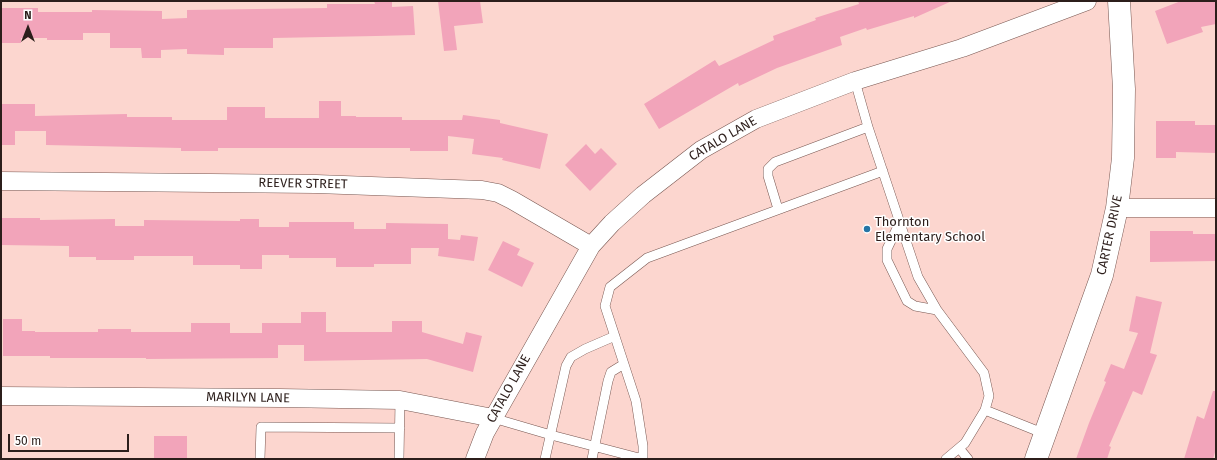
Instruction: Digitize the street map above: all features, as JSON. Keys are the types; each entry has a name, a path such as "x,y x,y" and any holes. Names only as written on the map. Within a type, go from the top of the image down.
{"street":[{"name":"CATALO LANE","path":"475,459 485,433 493,418 591,246 612,223 643,195 700,150 756,119 854,81 962,48 1087,1"},
{"name":"CARTER DRIVE","path":"1036,459 1102,275 1117,208 1123,158 1124,89 1119,1"},
{"name":"REEVER STREET","path":"1,181 316,184 482,190 498,193 512,200 591,246"},
{"path":"1117,208 1216,208"},
{"name":"MARILYN LANE","path":"1,396 400,400 493,418"}],"lane":[{"path":"854,81 918,277 937,310 984,373 989,396 985,410 964,443 946,459"},
{"path":"778,210 768,176 768,169 775,162 868,127"},
{"path":"493,418 643,459 643,446 636,400 606,306 610,287 629,270 647,258 883,171"},
{"path":"900,222 887,250 887,260 907,301 915,306 937,310"},
{"path":"545,459 566,366 571,357 615,336"},
{"path":"592,459 611,372 624,364"},
{"path":"399,459 400,400"},
{"path":"985,410 1045,434"},
{"path":"260,459 261,427 400,428"},
{"path":"959,448 968,459"}],"building":[{"path":"374,1 392,1 392,7 413,6 415,35 273,38 273,48 224,48 224,55 187,54 187,49 161,50 161,58 142,58 141,48 110,48 110,33 83,33 83,40 21,38 21,43 1,43 1,8 38,8 38,12 92,12 92,10 162,11 162,19 187,18 187,10 327,8 327,4 375,4"},
{"path":"438,1 480,1 483,23 454,26 457,50 444,51"},
{"path":"858,1 952,1 914,18 914,16 867,30 866,28 840,37 842,45 777,68 739,86 738,83 659,129 644,104 715,60 719,66 774,40 773,36 816,20 815,18 859,4"},
{"path":"1181,1 1216,1 1216,24 1201,27 1203,32 1167,44 1155,11"},
{"path":"319,101 341,101 341,116 402,117 402,120 462,120 463,115 500,120 500,123 548,134 540,169 502,160 503,158 472,154 474,139 448,136 448,151 410,151 410,148 218,148 218,151 181,151 181,148 46,145 46,131 15,131 15,145 1,145 1,104 35,104 35,116 127,114 127,117 172,117 172,120 227,120 227,107 265,107 265,118 319,118"},
{"path":"1156,121 1195,121 1195,125 1216,125 1216,153 1176,152 1176,158 1156,158"},
{"path":"586,144 595,154 601,148 617,164 590,191 565,165"},
{"path":"1,218 40,218 40,220 115,219 115,226 144,226 144,220 240,221 240,219 259,219 259,227 289,227 289,222 354,222 354,229 386,229 386,223 448,224 448,239 460,240 461,235 478,237 474,261 438,256 439,248 411,248 411,264 374,264 374,267 336,267 336,258 289,258 289,255 262,255 262,269 240,269 240,265 193,265 193,256 134,256 134,260 96,260 96,257 69,257 69,246 1,245"},
{"path":"1150,231 1193,231 1193,234 1216,234 1216,261 1150,262"},
{"path":"503,241 520,249 517,255 534,263 522,287 488,270"},
{"path":"1136,296 1162,302 1150,353 1157,355 1142,395 1133,391 1109,446 1111,447 1107,459 1076,459 1106,382 1104,381 1111,364 1124,369 1138,333 1129,331"},
{"path":"301,312 326,312 326,332 392,332 392,321 422,321 422,332 463,344 466,332 482,336 473,372 427,359 304,361 304,345 278,345 278,358 146,359 3,356 3,319 22,319 22,331 35,332 98,332 98,329 131,329 131,332 191,332 191,323 230,323 230,333 262,333 262,323 301,323"},
{"path":"1213,391 1216,391 1216,449 1213,459 1184,459 1197,416 1204,419"},
{"path":"154,436 187,436 187,459 154,459"}],"place":[{"name":"Thornton Elementary School","path":"867,229"}]}
